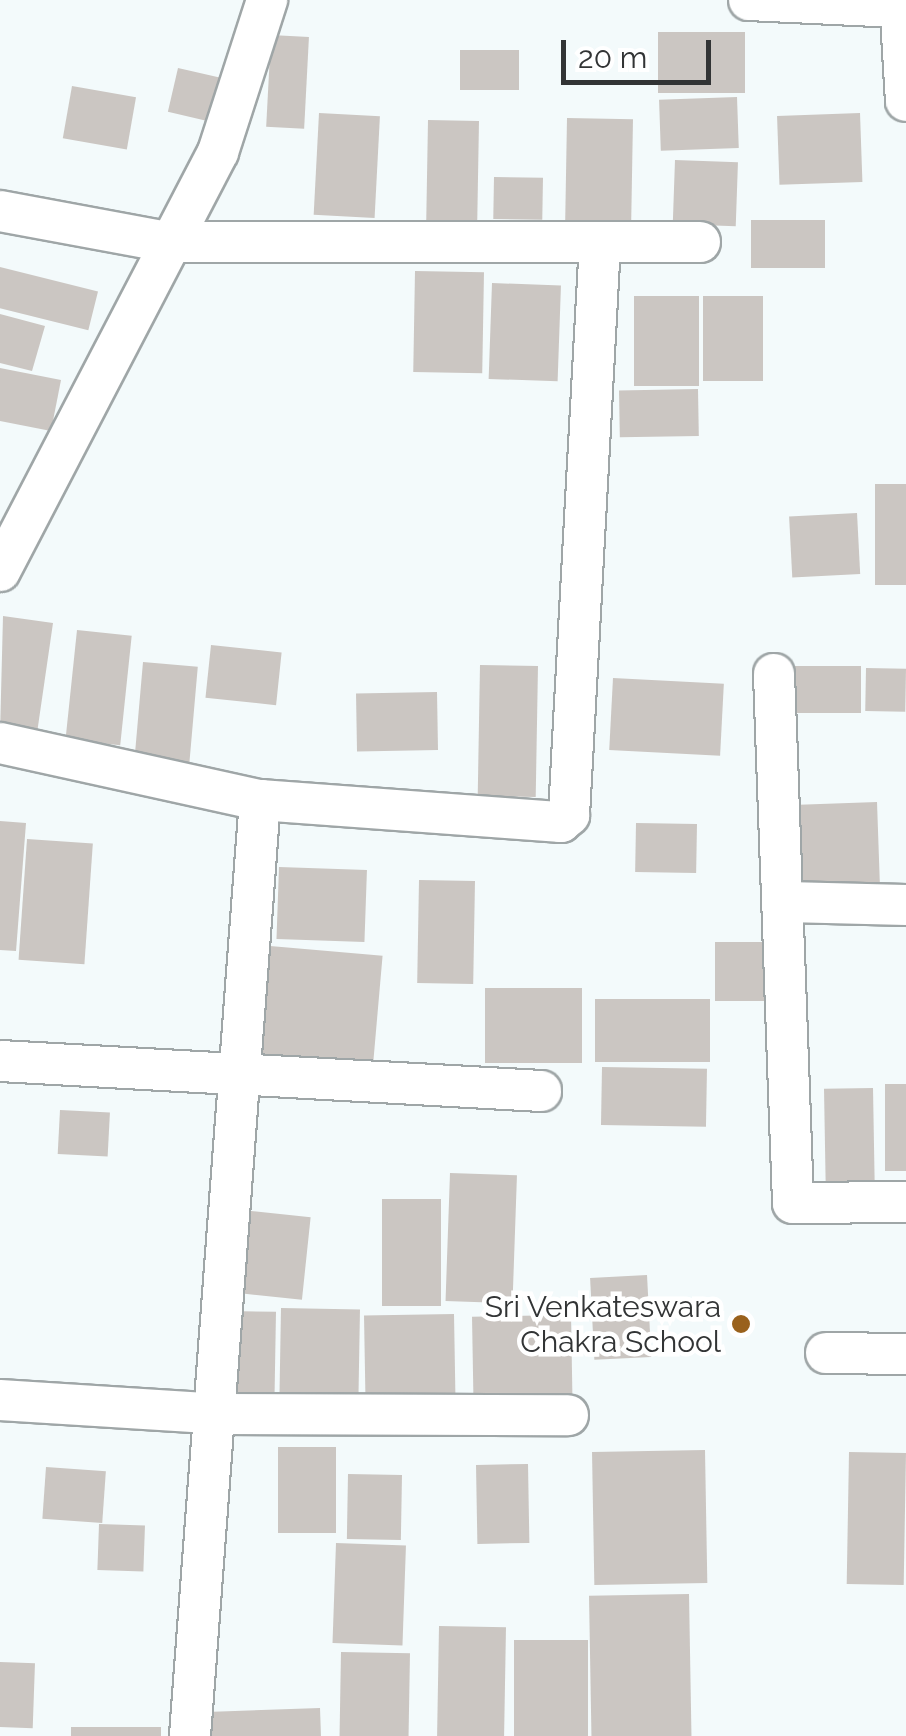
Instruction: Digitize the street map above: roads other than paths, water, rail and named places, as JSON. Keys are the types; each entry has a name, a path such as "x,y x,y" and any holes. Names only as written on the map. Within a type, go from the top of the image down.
{"street":[{"path":"5,556 167,242 218,152 267,0"},
{"path":"749,0 900,4 906,100"},
{"path":"0,211 167,242 700,242"},
{"path":"0,743 260,800 561,822 569,815 600,242"},
{"path":"774,674 787,902 794,1204 906,1202"},
{"path":"190,1736 221,1414 260,800"},
{"path":"787,902 906,905"},
{"path":"0,1061 242,1069 542,1090"},
{"path":"826,1353 906,1354"},
{"path":"0,1400 221,1414 568,1415"}],"place":[{"name":"Sri Venkateswara Chakra School","path":"741,1324"}]}
